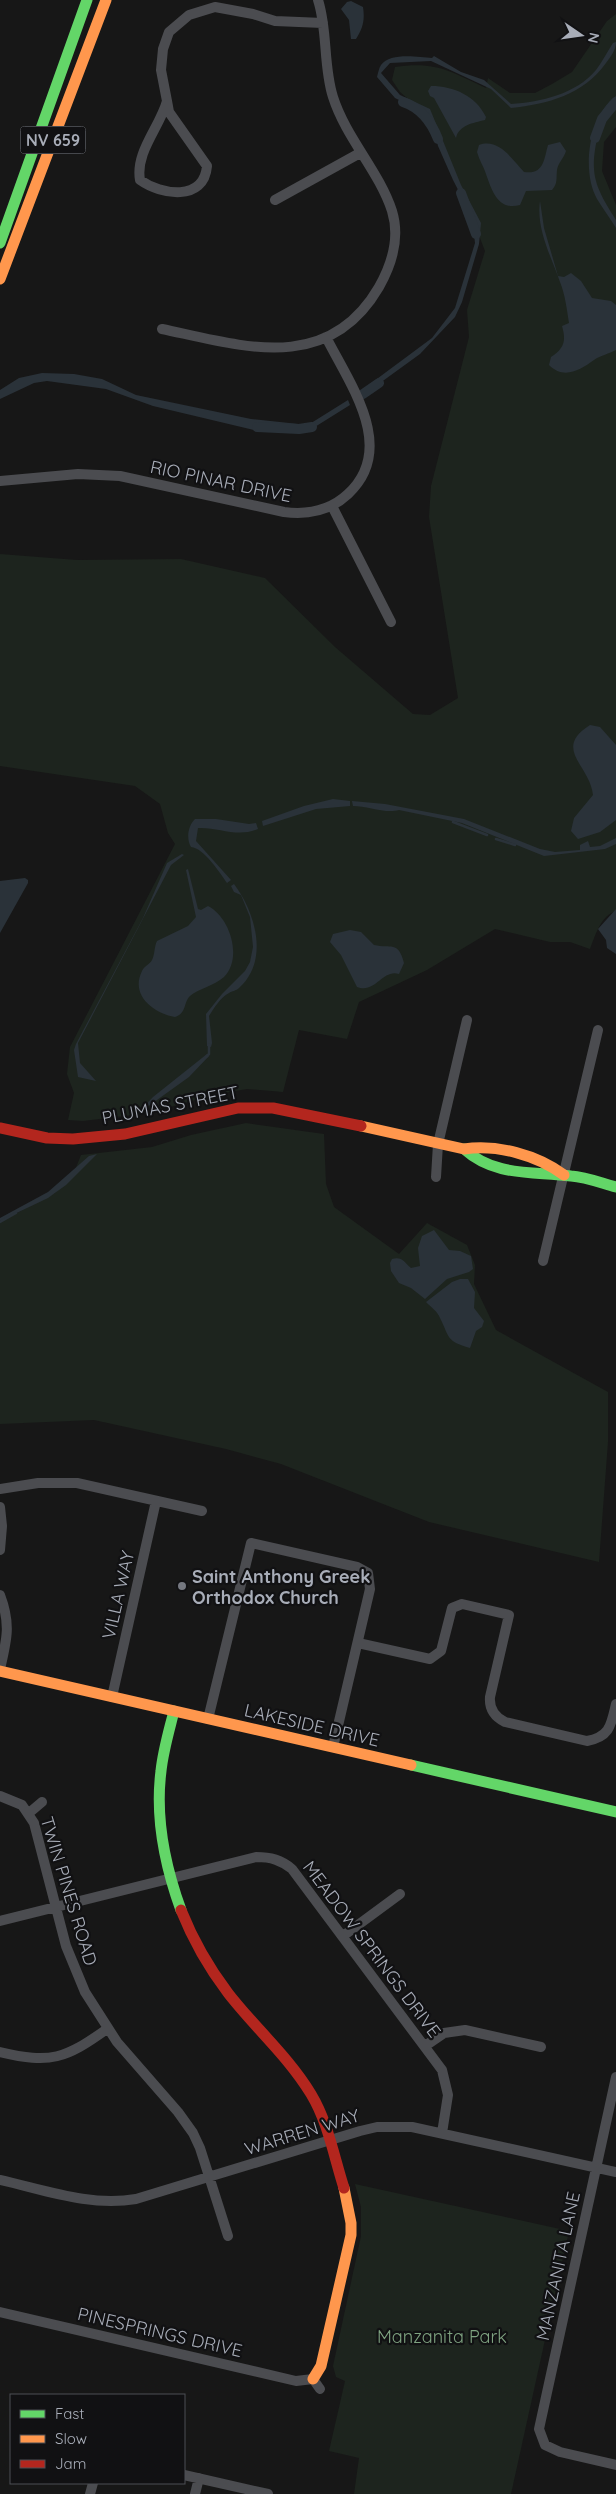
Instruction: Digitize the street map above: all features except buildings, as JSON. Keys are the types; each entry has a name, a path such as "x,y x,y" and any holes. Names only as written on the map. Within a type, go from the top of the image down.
{"street":[{"name":"NV 659","path":"0,243 87,0"},
{"name":"NV 659","path":"0,279 106,0"},
{"path":"162,329 260,349 293,347 326,337 354,318 370,300 384,279 394,249 396,236 392,211 360,153 333,97 318,0"},
{"path":"167,101 163,116 141,157 138,170 140,180 163,192 186,192 200,184 206,175 207,166 169,112 167,101 161,70 163,49 169,32 189,16 215,7 253,14 275,22 323,23"},
{"path":"275,200 360,153"},
{"name":"RIO PINAR DRIVE","path":"0,481 100,474 120,476 290,513 308,513 332,506 342,499 360,480 369,456 370,444 367,420 326,337"},
{"path":"332,506 391,622"},
{"path":"436,1177 438,1144 467,1020"},
{"path":"542,1261 598,1030"},
{"name":"PLUMAS STREET","path":"0,1128 47,1138 91,1138 126,1134 209,1113 256,1107 305,1113 464,1149 478,1147 517,1153 552,1166 564,1175"},
{"name":"PLUMAS STREET","path":"464,1149 473,1158 508,1171 546,1176 564,1175 616,1187"},
{"path":"0,1489 38,1483 77,1483 202,1512"},
{"name":"VILLA WAY","path":"112,1697 156,1501"},
{"path":"0,1507 2,1526 0,1550"},
{"path":"208,1719 251,1543 358,1567 368,1573 370,1589 333,1747"},
{"path":"0,1595 6,1610 8,1629 0,1670"},
{"path":"358,1643 430,1659 441,1651 452,1608 462,1604 509,1615 489,1703 495,1716 505,1722 587,1741 599,1739 606,1732 611,1725 616,1704"},
{"name":"LAKESIDE DRIVE","path":"0,1670 615,1812"},
{"path":"174,1711 163,1754 159,1799 163,1846 188,1927 228,1994 304,2081 320,2111 350,2209 351,2235 321,2366 313,2379 320,2389"},
{"path":"0,1796 14,1800 29,1813 42,1802"},
{"name":"TWIN PINES ROAD","path":"29,1813 34,1823 75,1971 85,1992 108,2029 184,2120 200,2148 228,2236"},
{"name":"MEADOW SPRINGS DRIVE","path":"0,1921 256,1857 276,1859 292,1870 426,2046 442,2070 446,2082 448,2107 442,2133"},
{"path":"343,1936 400,1894"},
{"path":"0,2052 28,2058 56,2057 81,2048 108,2029"},
{"path":"426,2046 444,2033 464,2030 541,2047"},
{"name":"MANZANITA LANE","path":"616,2077 539,2429 545,2445 560,2452 616,2465"},
{"name":"WARREN WAY","path":"0,2180 87,2200 104,2202 136,2199 329,2140 369,2129 394,2126 442,2133 616,2172"},
{"name":"PINESPRINGS DRIVE","path":"0,2312 296,2381 313,2379"},
{"path":"185,2475 268,2494"},
{"path":"195,2494 199,2478"}],"green space":[{"path":"616,14 616,127 604,142 602,171 616,205 616,911 602,921 590,949 570,942 550,942 495,929 427,970 359,1002 347,1039 299,1030 283,1092 247,1089 217,1094 148,1113 83,1121 68,1120 74,1093 67,1074 70,1047 175,844 168,833 160,804 135,786 0,766 0,554 77,560 181,559 265,578 335,647 413,714 430,715 458,698 429,517 431,486 469,337 467,310 485,251 435,123 400,92 392,80 395,67 421,65 432,67 452,72 486,88 488,78 510,93 535,93 572,72 607,21"},
{"path":"246,1123 324,1134 326,1184 334,1207 399,1254 427,1223 467,1245 475,1265 474,1284 496,1330 608,1392 608,1442 599,1562 429,1522 281,1464 226,1449 94,1420 0,1424 0,1222 55,1193 73,1175 81,1155 152,1147 191,1135"},
{"name":"Manzanita Park","path":"355,2184 569,2231 511,2494 354,2494 359,2458 329,2451 345,2381 336,2377 333,2366 361,2236 361,2207"}],"shaded area":[{"path":"351,1 363,7 363,24 356,39 351,39 349,20 341,9 347,2"},
{"path":"616,42 614,50 597,74 576,90 538,104 511,108 491,89 431,61 390,63 381,73 400,95 430,109 461,185 481,223 479,244 462,302 455,317 420,354 369,391 366,387 432,338 455,308 475,243 472,217 438,146 433,126 425,113 395,98 377,77 381,65 391,58 412,56 432,58 434,56 461,72 484,80 511,104 522,103 546,99 578,85 596,70 613,43"},
{"path":"431,86 456,90 470,98 482,110 486,117 485,120 463,127 456,138 434,98 430,96 428,91"},
{"path":"616,96 616,101 607,110 600,125 594,167 598,187 616,220 616,228 597,199 592,187 589,174 589,159 590,144 599,116"},
{"path":"560,142 566,151 558,167 556,183 552,190 526,191 520,205 506,205 497,198 478,155 479,145 493,144 499,147 524,172 531,172 536,171 542,165 548,145"},
{"path":"540,201 544,228 558,276 564,277 571,273 581,281 592,298 611,301 616,305 616,350 572,372 560,372 549,365 551,357 562,347 564,335 562,326 569,323 566,302 542,232 539,211"},
{"path":"42,373 74,374 102,379 136,395 251,419 308,425 348,400 350,405 310,430 270,428 262,432 153,406 106,389 47,381 34,383 0,399 0,390 19,378"},
{"path":"590,725 600,727 616,745 616,820 600,832 578,839 571,831 574,818 593,795 586,775 573,750 574,742 579,734"},
{"path":"333,799 350,801 350,806 316,809 263,826 262,821 304,806"},
{"path":"352,801 385,804 464,819 540,849 555,852 580,850 580,845 588,841 590,847 600,846 616,838 616,844 605,849 544,856 462,823 399,810 388,811 353,806"},
{"path":"195,819 256,823 258,829 250,832 198,828 196,841 231,880 227,883 206,856 196,848 191,847 188,832"},
{"path":"182,854 184,855 171,865 78,1043 80,1063 96,1081 78,1077 74,1050 76,1044 143,918 167,863"},
{"path":"188,869 198,909 201,910 208,906 216,911 228,928 233,949 233,959 230,969 224,977 190,996 181,1013 175,1017 159,1012 146,1001 141,995 139,980 143,969 152,960 157,941 188,926 196,917 186,870"},
{"path":"25,878 28,880 28,883 0,933 0,881"},
{"path":"234,884 242,895 253,922 257,950 249,977 238,989 223,998 209,1016 211,1047 207,1046 206,1014 222,994 245,971 250,962 253,947 250,917 241,895 234,892 231,886"},
{"path":"616,909 616,954 607,948 606,940 598,929"},
{"path":"350,930 361,932 374,945 396,948 402,956 404,963 399,974 393,973 388,975 369,987 357,987 341,955 330,942 333,934"},
{"path":"207,1054 209,1056 189,1077 136,1115 153,1097"},
{"path":"97,1154 66,1185 48,1198 0,1221 0,1218 48,1192 89,1156"},
{"path":"434,1230 449,1250 460,1251 471,1256 473,1269 447,1279 425,1299 411,1288 399,1283 391,1271 390,1263 392,1259 398,1258 411,1268 420,1266 418,1248 422,1236"},
{"path":"468,1279 475,1292 474,1308 484,1321 482,1327 476,1331 470,1348 450,1338 438,1314 426,1302 452,1282"}],"waterway":[{"path":"403,102 425,116 438,139"},
{"path":"595,138 602,119 616,102"},
{"path":"461,193 476,234"},
{"path":"363,394 379,383"},
{"path":"257,427 299,429 312,427"},
{"path":"453,822 487,835"},
{"path":"496,839 515,845"},
{"path":"206,1057 209,1054 209,1044"},
{"path":"0,1222 16,1213"}],"traffic: fast":[{"path":"0,243 87,0"},
{"path":"464,1149 476,1158 501,1169 577,1177 616,1187"},
{"path":"174,1711 162,1764 159,1806 166,1859 181,1910"},
{"path":"411,1765 616,1812"}],"traffic: slow":[{"path":"0,279 106,0"},
{"path":"361,1126 464,1149 490,1148 516,1153 542,1162 564,1175"},
{"path":"0,1671 411,1765"},
{"path":"313,2379 321,2366 351,2235 351,2223 344,2188"}],"traffic: jam":[{"path":"0,1128 47,1138 73,1139 125,1134 238,1108 273,1108 361,1126"},
{"path":"181,1910 196,1943 221,1983 238,2006 292,2067 311,2094 322,2116 344,2188"}],"place":[{"name":"Saint Anthony Greek Orthodox Church","path":"182,1586"}]}
